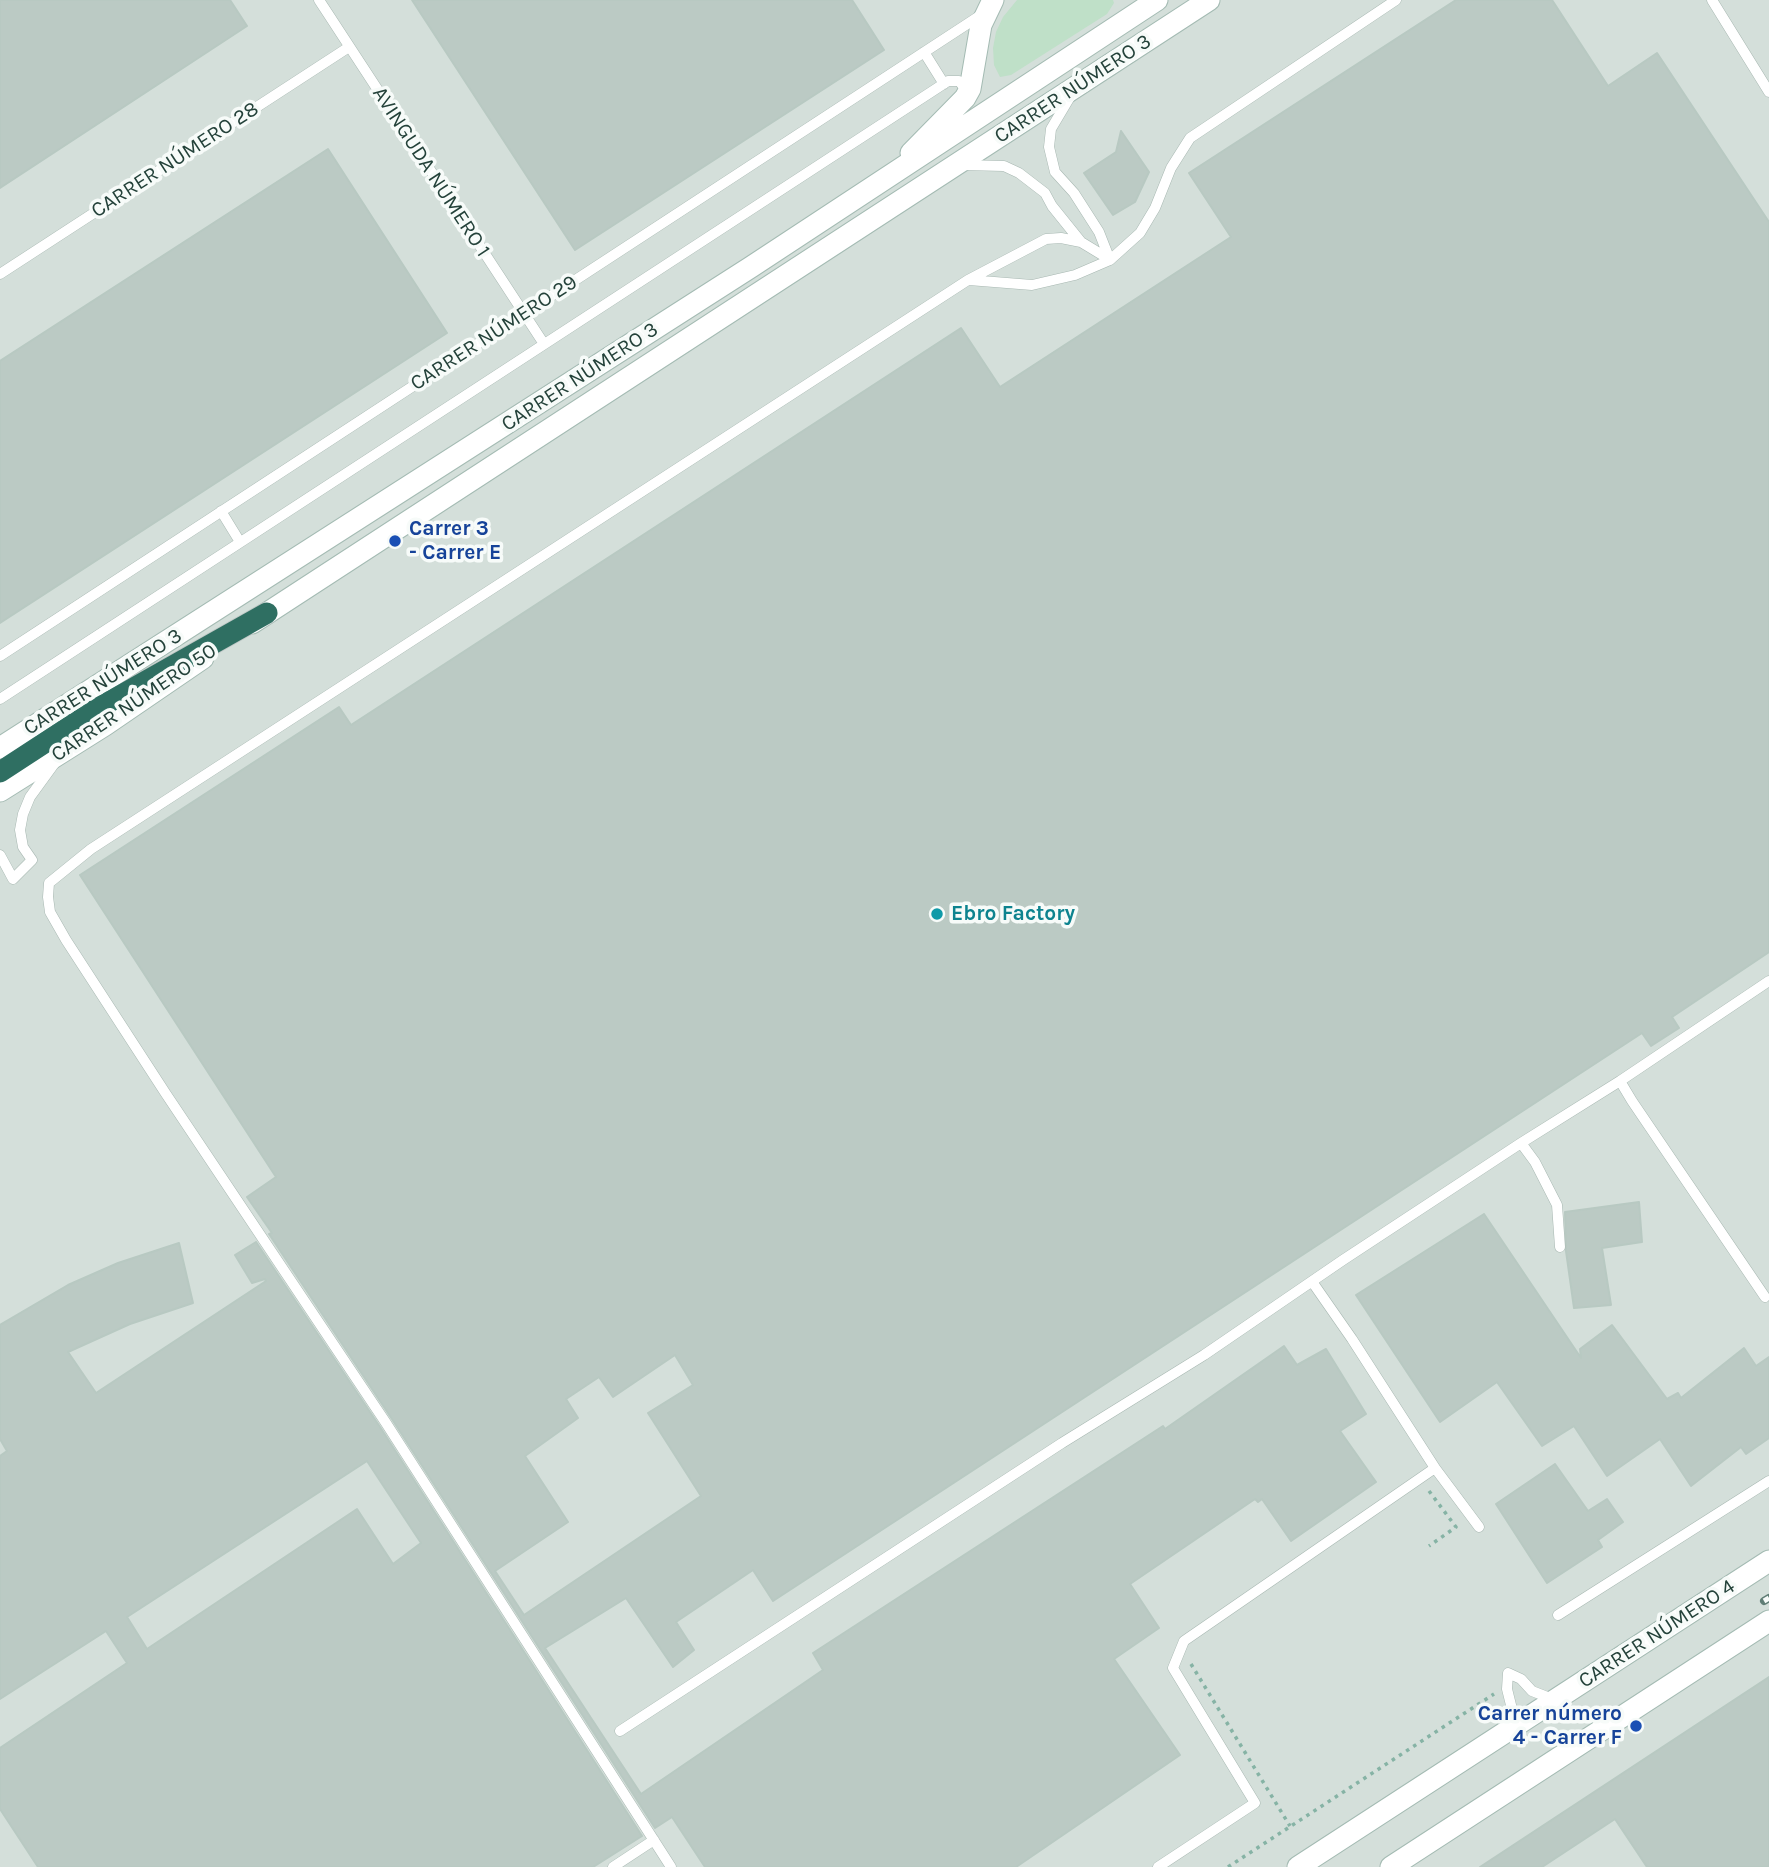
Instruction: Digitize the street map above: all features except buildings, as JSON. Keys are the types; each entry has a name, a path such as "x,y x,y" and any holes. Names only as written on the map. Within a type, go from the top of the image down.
{"highway":[{"path":"0,772 95,710 267,613"}],"main road":[{"name":"CARRER NÚMERO 3","path":"0,747 890,176 1157,0"},
{"name":"CARRER NÚMERO 3","path":"267,613 1209,0"},
{"path":"890,176 965,98 974,78 979,38 990,5"},
{"name":"CARRER NÚMERO 50","path":"0,791 171,680 267,613"},
{"name":"CARRER NÚMERO 4","path":"1298,1867 1769,1561"},
{"path":"1391,1867 1769,1621"}],"lane":[{"name":"AVINGUDA NÚMERO 1","path":"319,0 544,344"},
{"path":"968,280 1032,285 1076,275 1110,260 1140,233 1155,208 1171,168 1190,138 1396,0"},
{"path":"1712,0 1769,92"},
{"name":"CARRER NÚMERO 29","path":"0,656 924,52 990,5"},
{"name":"CARRER NÚMERO 28","path":"0,274 349,47"},
{"path":"924,52 944,84 952,80 962,83 966,89 965,98"},
{"name":"CARRER NÚMERO 29","path":"0,699 944,84"},
{"path":"1075,87 1051,128 1049,147 1055,172 1074,193 1099,232 1110,260"},
{"path":"956,165 1004,166 1019,173 1045,193 1081,242"},
{"path":"671,1867 386,1423 66,940 50,912 49,883 91,849 968,280 1046,239 1062,237 1081,242 1110,260"},
{"path":"220,511 240,542"},
{"path":"0,855 13,879 32,860 23,846 20,830 23,814 30,797 63,751"},
{"path":"620,1731 905,1545 1204,1355 1343,1260 1769,981"},
{"path":"1620,1081 1765,1297"},
{"path":"1521,1143 1535,1162 1557,1205 1560,1247"},
{"path":"1313,1283 1435,1468 1479,1527"},
{"path":"1158,1867 1255,1803 1173,1668 1184,1641 1435,1468"},
{"path":"1558,1615 1769,1481"},
{"path":"1517,1725 1507,1685 1508,1673 1521,1679 1532,1690 1555,1700"},
{"path":"613,1867 654,1840"}],"path":[{"path":"1428,1490 1456,1527 1429,1546"},
{"path":"1185,1654 1290,1826"},
{"path":"1228,1867 1507,1685"}],"shaded area":[{"path":"0,0 1769,0 1769,1867 0,1867"}],"green space":[{"path":"1017,0 1113,0 1114,3 1107,14 1011,75 1000,77 994,65 996,32 1003,17"}],"railway":[{"path":"1764,1601 1769,1598"}],"place":[{"name":"Carrer 3 - Carrer E","path":"395,541"},
{"name":"Ebro Factory","path":"937,914"},
{"name":"Carrer número 4 - Carrer F","path":"1636,1726"}]}
